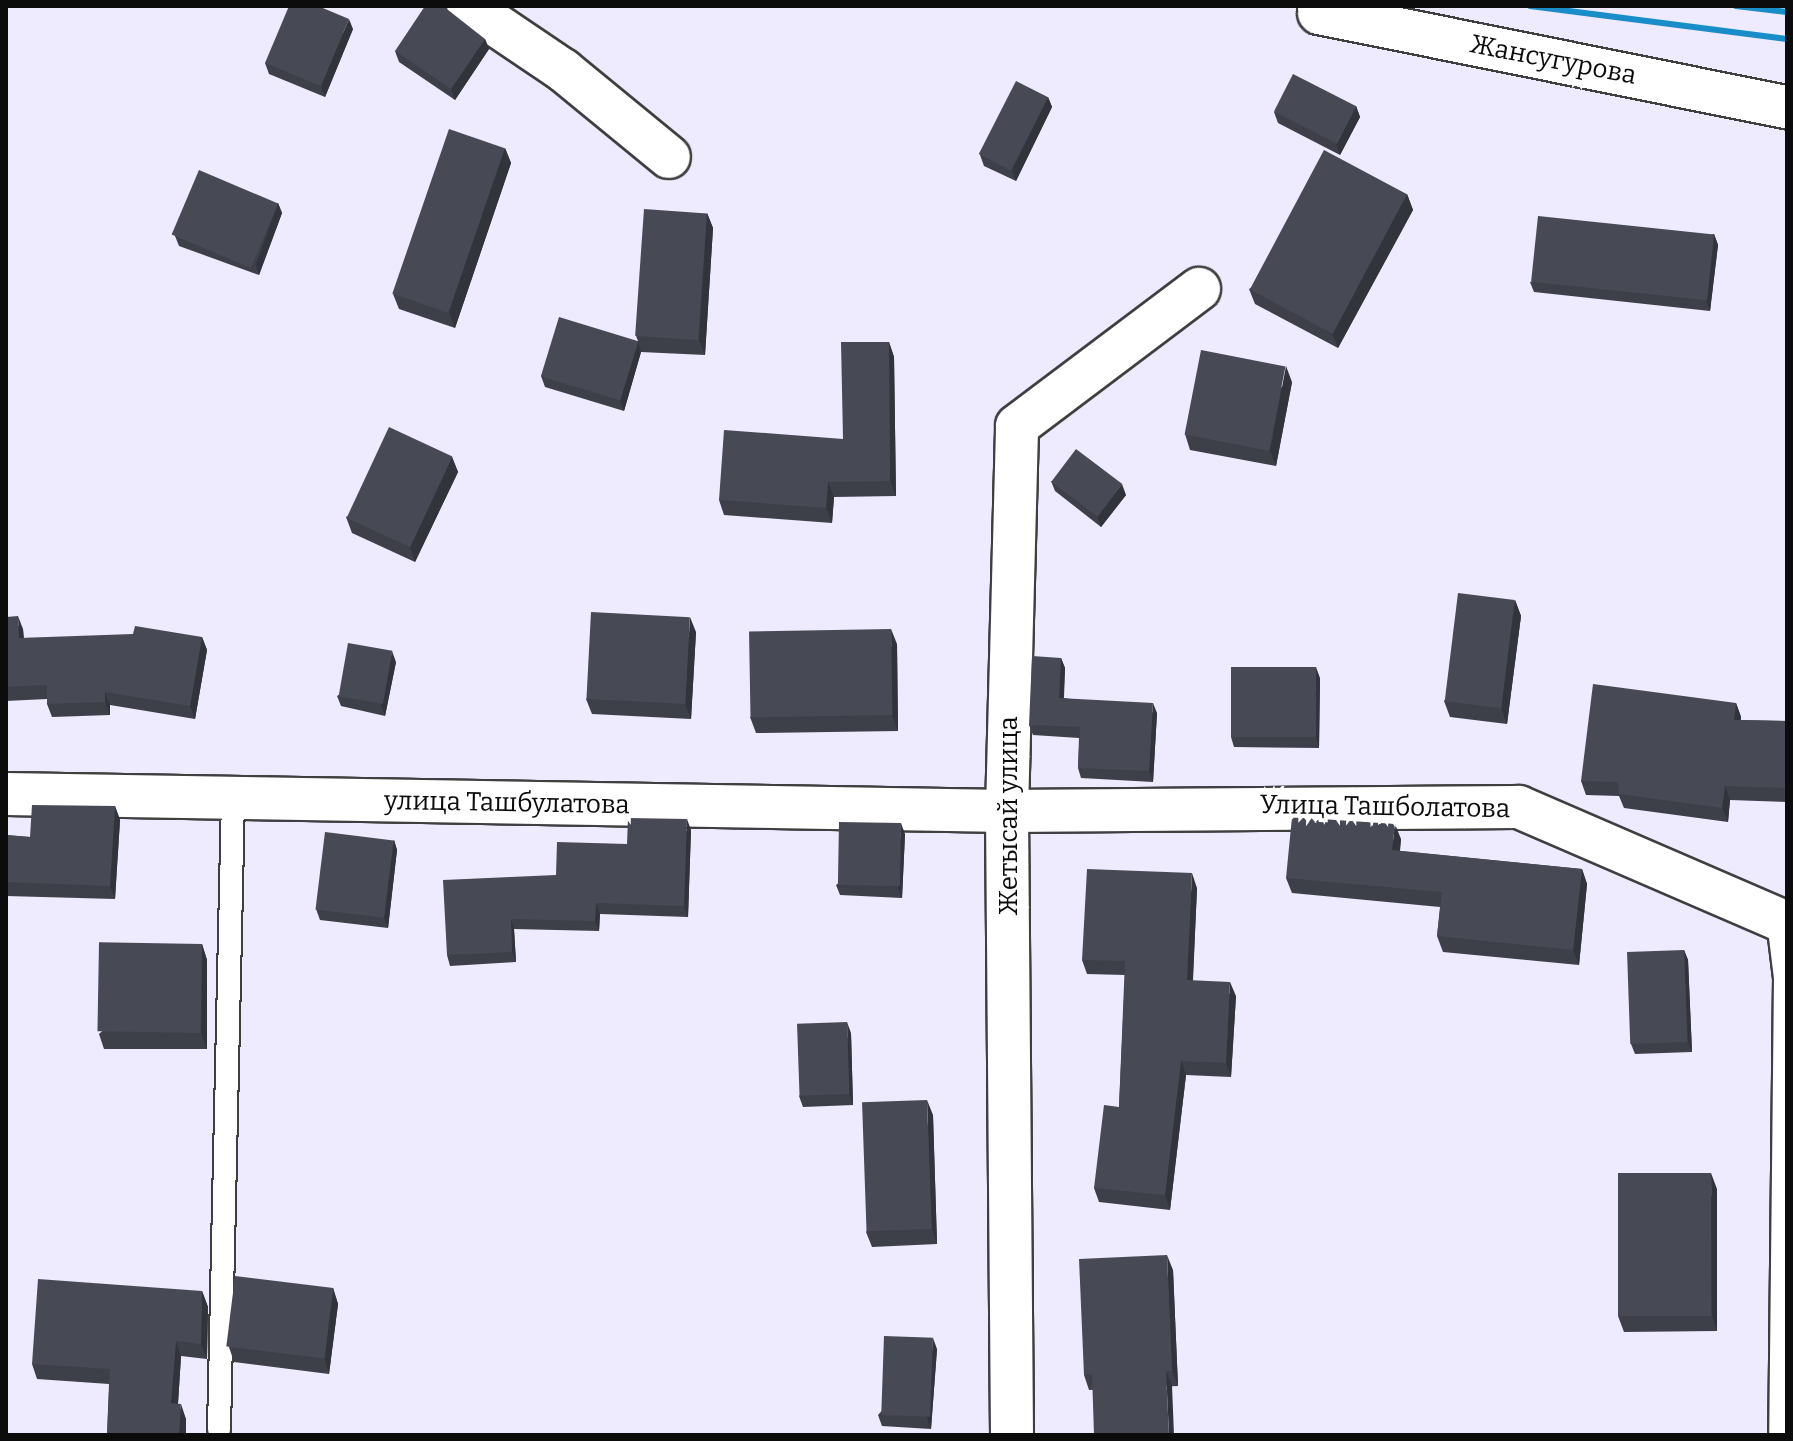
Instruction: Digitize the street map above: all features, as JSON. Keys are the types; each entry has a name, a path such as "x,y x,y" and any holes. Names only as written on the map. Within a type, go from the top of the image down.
{"street":[{"path":"468,6 563,70 669,157"},
{"name":"Жансугурова","path":"1319,13 1787,107"},
{"name":"Жетысай улица","path":"1012,1435 1007,811 1017,426 1199,289"},
{"name":"улица Ташбулатова","path":"6,794 1007,811"},
{"name":"Улица Ташболатова","path":"1007,811 1519,807 1782,922"}],"lane":[{"path":"219,1429 233,799"},
{"path":"1780,1435 1785,978 1782,922"}],"building":[{"path":"289,6 318,6 349,19 321,86 265,63"},
{"path":"425,6 443,6 485,39 451,89 395,51"},
{"path":"1293,74 1356,106 1337,144 1274,111"},
{"path":"1016,81 1048,97 1011,170 979,154"},
{"path":"449,129 505,148 448,313 392,294"},
{"path":"1324,150 1407,194 1333,334 1250,290"},
{"path":"199,170 278,204 251,268 172,234"},
{"path":"644,209 707,213 698,340 635,336"},
{"path":"1538,216 1714,235 1707,300 1531,282"},
{"path":"559,317 638,341 620,401 541,376"},
{"path":"841,342 889,342 890,481 828,482 826,508 719,500 724,430 843,439"},
{"path":"1201,350 1285,366 1269,451 1185,434"},
{"path":"389,427 452,457 410,547 347,518"},
{"path":"1076,449 1122,484 1098,517 1051,482"},
{"path":"1458,593 1515,600 1501,708 1445,701"},
{"path":"591,612 690,617 685,704 586,699"},
{"path":"18,616 19,638 133,634 135,626 202,637 190,706 105,692 105,702 47,704 47,685 6,687 6,617"},
{"path":"891,629 893,715 751,717 749,631"},
{"path":"348,643 392,651 383,704 339,696"},
{"path":"1032,656 1061,658 1059,698 1153,703 1149,771 1078,768 1080,727 1029,725"},
{"path":"1231,667 1316,667 1316,737 1231,737"},
{"path":"1593,684 1736,703 1734,720 1787,721 1787,788 1725,786 1722,808 1619,794 1618,782 1581,781"},
{"path":"32,805 115,806 110,886 6,882 6,835 30,837"},
{"path":"1292,817 1395,824 1392,850 1582,869 1573,950 1437,936 1442,892 1286,878"},
{"path":"628,818 687,819 684,906 596,903 595,921 511,919 512,952 447,955 443,880 556,875 557,842 627,844"},
{"path":"839,822 901,823 900,886 838,885"},
{"path":"325,832 393,840 384,918 315,909"},
{"path":"1087,869 1192,873 1187,980 1230,982 1226,1063 1181,1061 1165,1195 1094,1188 1104,1105 1119,1107 1125,961 1082,960"},
{"path":"99,942 202,944 200,1033 97,1031"},
{"path":"1684,950 1687,1042 1630,1044 1627,952"},
{"path":"847,1022 850,1094 800,1096 797,1024"},
{"path":"927,1100 932,1229 867,1231 862,1102"},
{"path":"1618,1173 1711,1173 1711,1316 1618,1316"},
{"path":"1167,1255 1172,1371 1166,1371 1169,1435 1094,1435 1092,1374 1084,1375 1079,1259"},
{"path":"235,1276 333,1288 325,1359 226,1346"},
{"path":"38,1279 202,1291 201,1344 176,1341 171,1403 181,1404 179,1435 107,1435 110,1369 32,1364"},
{"path":"884,1336 933,1338 930,1417 881,1415"}],"railway":[{"path":"1530,6 1787,39"},
{"path":"1736,6 1787,12"}]}
